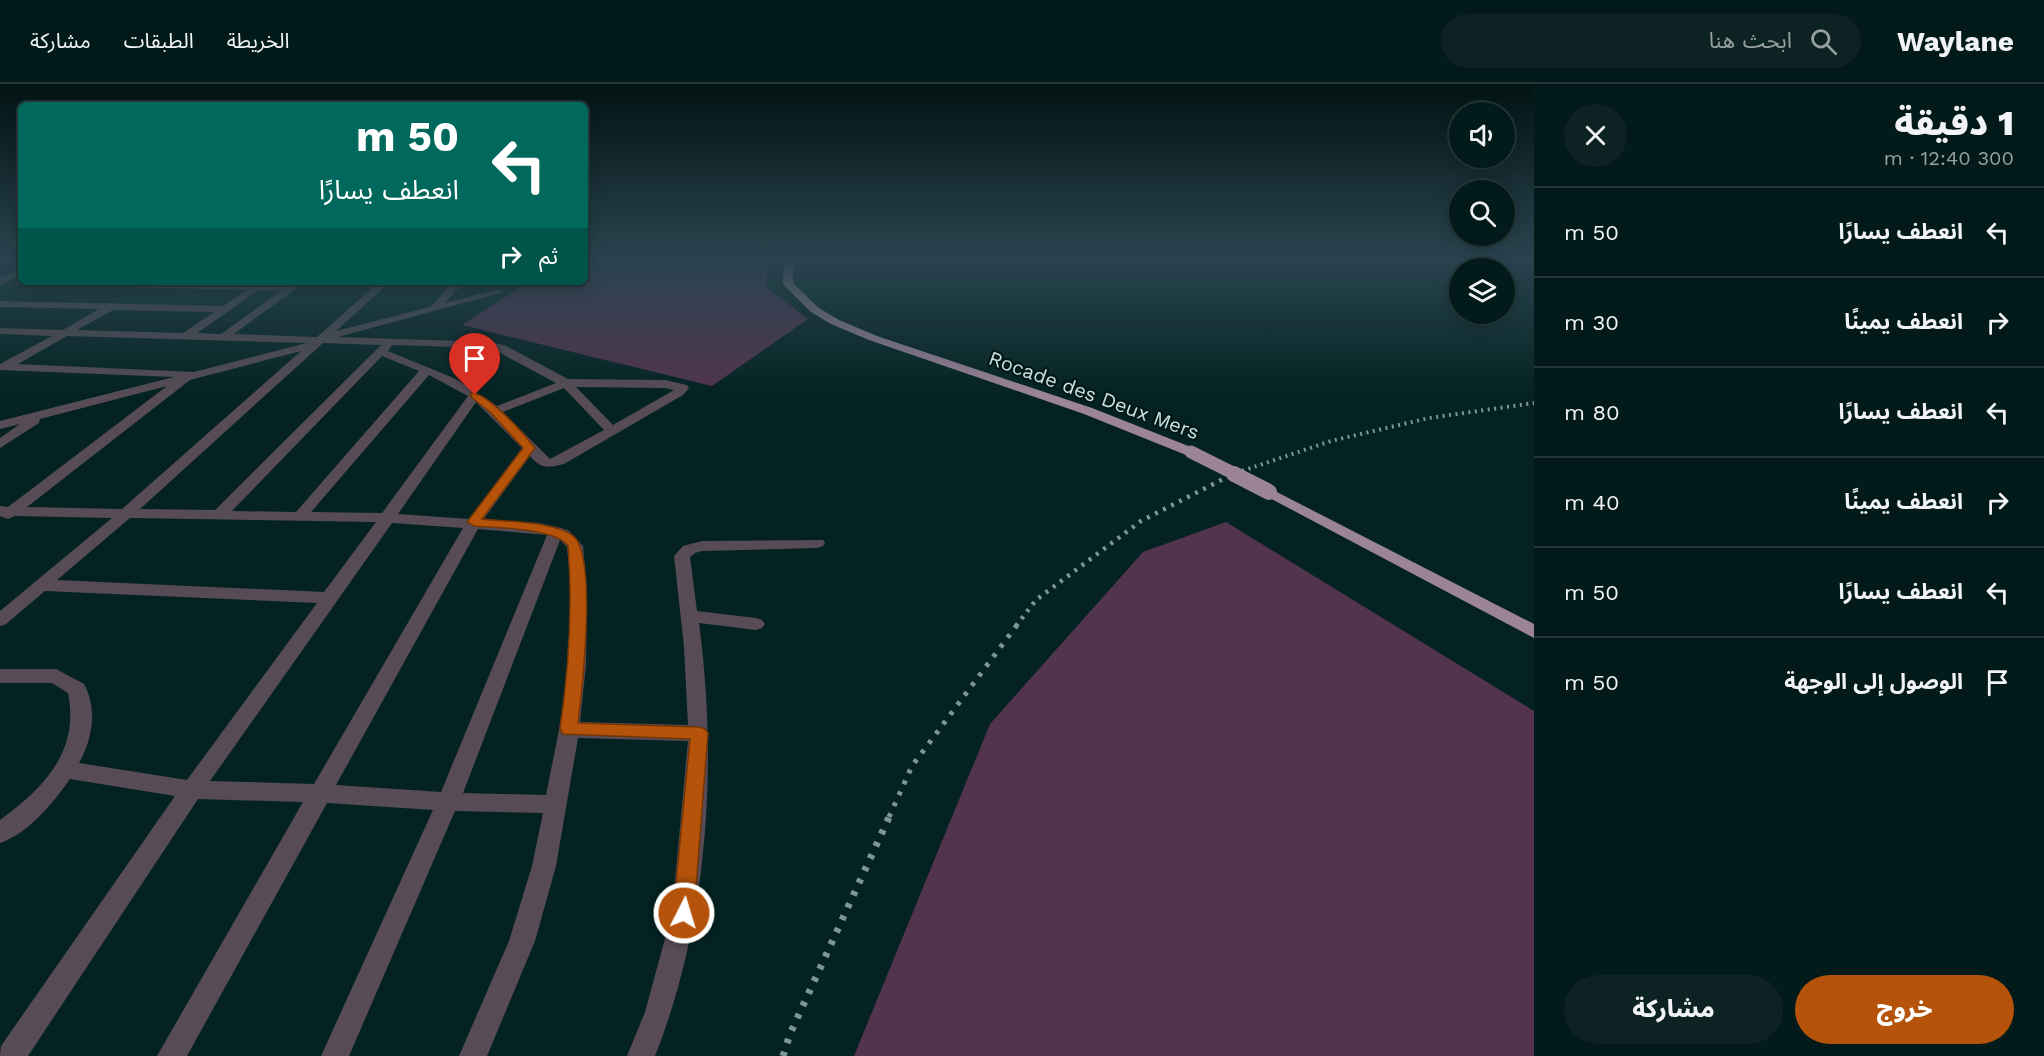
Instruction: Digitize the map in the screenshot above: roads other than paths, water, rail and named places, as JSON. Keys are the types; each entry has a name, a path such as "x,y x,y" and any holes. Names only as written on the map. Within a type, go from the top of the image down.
{"highway":[{"name":"Rocade des Deux Mers","path":"810,305 835,322 913,352 1088,411 1191,452 1534,632"}],"street":[{"path":"50,305 226,309"},
{"path":"2,368 113,305"},
{"path":"187,335 231,305"},
{"path":"225,336 267,305"},
{"path":"0,620 124,515 359,305"},
{"path":"433,310 437,305"},
{"path":"0,424 450,305"},
{"path":"0,331 492,345 502,348 566,383 612,431"},
{"path":"219,515 379,351 392,342"},
{"path":"379,351 475,395 495,411 543,462 551,464 612,431 683,388 665,384 566,383 495,411"},
{"path":"2,368 190,374"},
{"path":"300,516 426,371"},
{"path":"4,514 190,374"},
{"path":"11,1056 192,790 475,395"},
{"path":"0,411 43,413"},
{"path":"0,444 43,413"},
{"path":"171,1056 474,522 529,448"},
{"path":"4,514 388,518 474,522 556,531 570,539 575,546 579,589 577,665 569,729 544,866 522,940 473,1056"},
{"path":"335,1056 448,802 556,531"},
{"path":"641,1056 658,1011 684,913 699,733 682,556 689,549 702,546 817,543"},
{"path":"40,585 331,598"},
{"path":"689,616 756,624"},
{"path":"0,676 56,676 77,688 83,705 81,736 67,770 29,810 0,833"},
{"path":"569,729 699,733"},
{"path":"67,770 192,790 319,793 448,802 555,804"}],"railway":[{"path":"1230,475 1331,441 1429,418 1534,403"},
{"path":"1016,626 1036,600 1141,521 1233,474"},
{"path":"889,817 912,766 1017,625"},
{"path":"783,1056 790,1034 890,815"}]}
